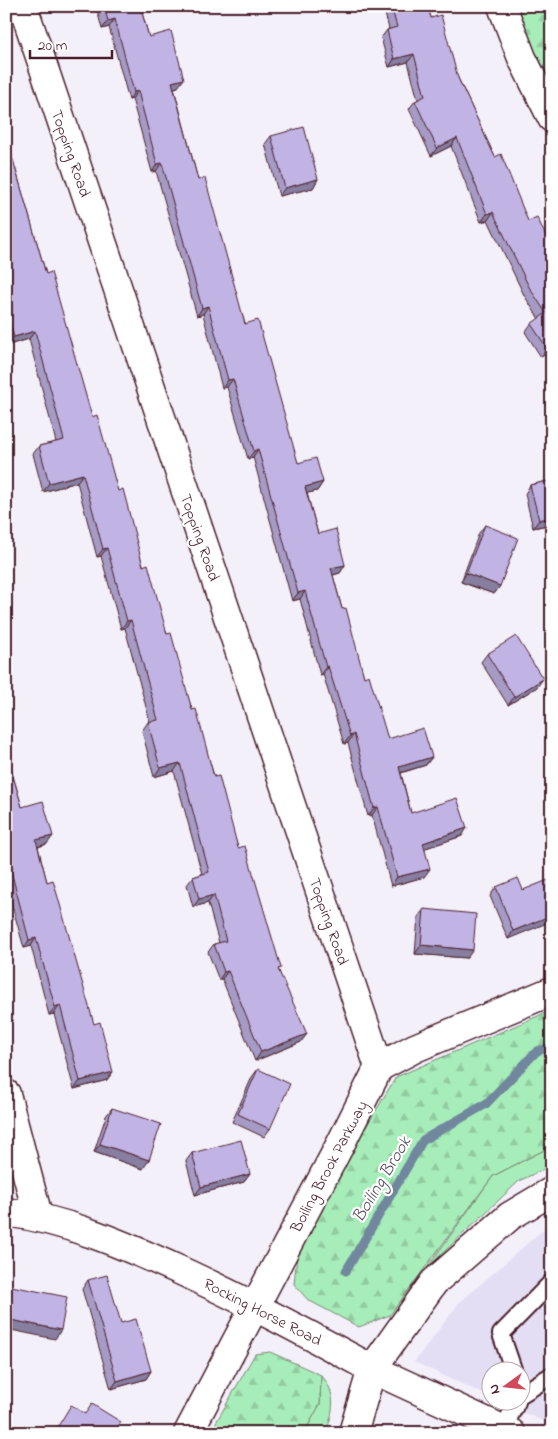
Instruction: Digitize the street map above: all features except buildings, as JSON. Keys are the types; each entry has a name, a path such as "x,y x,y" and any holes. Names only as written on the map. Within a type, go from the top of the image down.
{"street":[{"name":"Topping Road","path":"23,6 379,1067"},
{"path":"502,6 522,58 552,118"},
{"path":"379,1067 415,1048 552,991"},
{"name":"Boiling Brook Parkway","path":"188,1433 379,1067"},
{"path":"6,1094 38,1216"},
{"path":"353,1433 372,1369 434,1282 510,1216 552,1191"},
{"name":"Rocking Horse Road","path":"6,1212 38,1216 126,1246 254,1305 372,1369 507,1431"}],"lane":[{"path":"511,1362 502,1334 552,1282"},
{"path":"530,1388 552,1375"},
{"path":"507,1431 514,1412"}],"shaded area":[{"path":"552,1222 552,1425 523,1412 530,1412 530,1362 480,1362 480,1392 414,1362 459,1303"}],"green space":[{"path":"517,6 552,6 552,85 534,50"},
{"path":"552,1010 552,1146 493,1176 390,1315 359,1327 308,1300 294,1284 297,1256 360,1137 396,1077"},
{"path":"552,1146 552,1165 519,1181 427,1268 493,1176"},
{"path":"270,1352 321,1375 320,1404 304,1433 210,1433 255,1354"},
{"path":"321,1375 332,1396 332,1410 326,1433 304,1433 320,1404"}],"waterway":[{"name":"Boiling Brook","path":"346,1271 423,1140 486,1104 537,1051 552,1047"}]}
